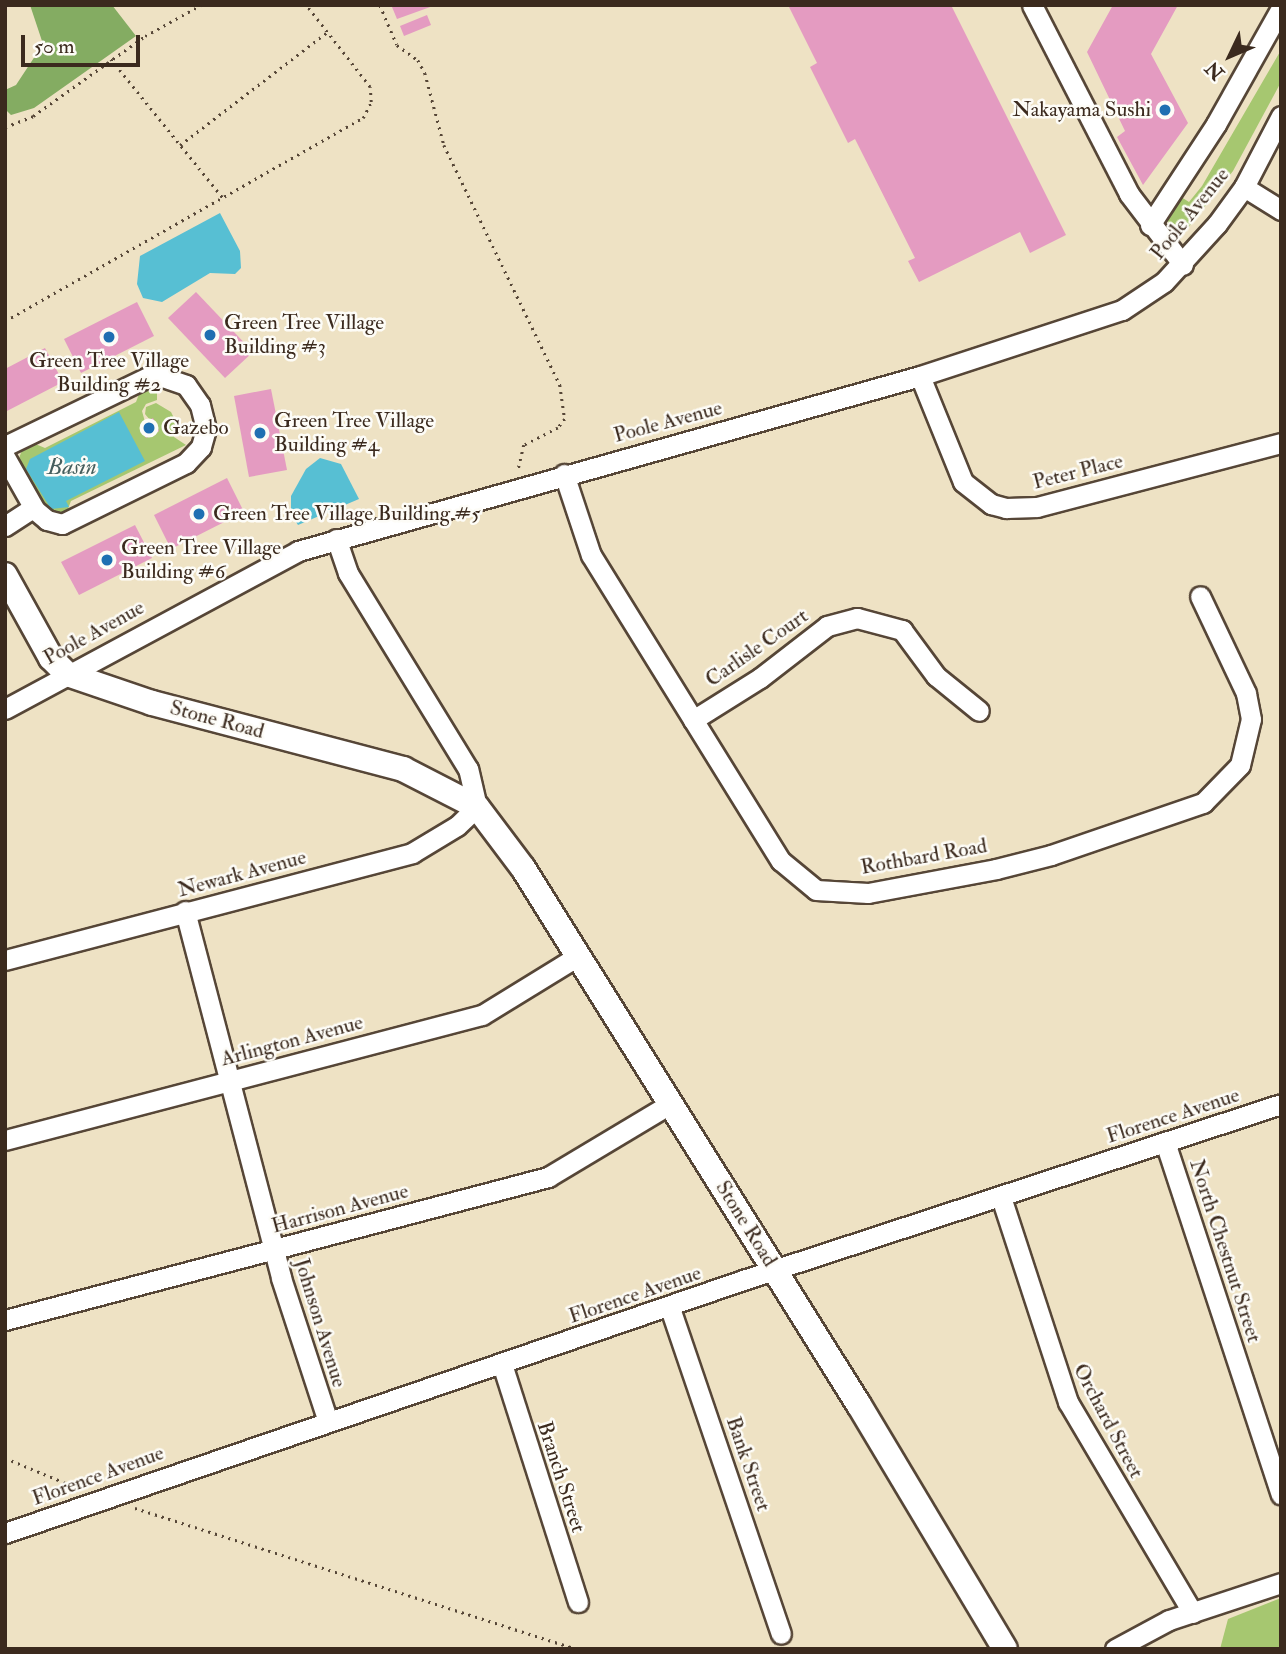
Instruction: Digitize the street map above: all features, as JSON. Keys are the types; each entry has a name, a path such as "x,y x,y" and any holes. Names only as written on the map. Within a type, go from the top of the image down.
{"main road":[{"path":"5,575 55,664 67,674"},
{"name":"Stone Road","path":"67,674 152,703 403,769 477,807 499,831 578,956 774,1270 1005,1649"}],"street":[{"path":"1032,5 1129,194 1182,264"},
{"path":"1150,225 1216,124 1281,8"},
{"name":"Poole Avenue","path":"5,709 276,561 336,540 521,486 920,376 1122,310 1182,264 1244,187 1281,116"},
{"path":"1244,187 1281,210"},
{"path":"5,446 143,376 177,379 200,405 204,439 186,463 70,522 54,523 33,508 5,457"},
{"name":"Peter Place","path":"920,376 963,482 991,504 1006,508 1037,507 1281,443"},
{"name":"Rothbard Road","path":"564,474 591,555 781,861 816,890 867,893 996,869 1203,803 1240,765 1251,719 1249,701 1199,596"},
{"path":"5,526 33,508"},
{"name":"Stone Road","path":"336,540 348,573 468,769 477,807"},
{"name":"Carlisle Court","path":"694,720 760,678 827,626 858,618 902,630 936,676 979,711"},
{"name":"Newark Avenue","path":"5,960 412,853 457,826 477,807"},
{"name":"Johnson Avenue","path":"185,911 273,1250 328,1422"},
{"name":"Arlington Avenue","path":"5,1140 482,1015 578,956"},
{"name":"Harrison Avenue","path":"5,1320 548,1177 670,1104"},
{"name":"Florence Avenue","path":"5,1533 670,1308 774,1270 1281,1104"},
{"name":"North Chestnut Street","path":"1165,1142 1281,1494"},
{"name":"Orchard Street","path":"1001,1197 1068,1402 1193,1613"},
{"name":"Bank Street","path":"670,1308 781,1634"},
{"name":"Branch Street","path":"502,1364 578,1602"},
{"path":"1115,1649 1193,1613 1281,1583"}],"path":[{"path":"5,127 33,116 111,59 201,5"},
{"path":"5,321 356,125 368,112 370,87 306,5"},
{"path":"380,5 397,45 418,60 425,73 444,145 560,385 565,419 558,428 524,445 518,466 521,486"},
{"path":"180,145 328,32"},
{"path":"111,59 224,200"},
{"path":"5,1458 104,1499 576,1649"}],"green space":[{"path":"30,5 112,5 136,36 34,108 11,115 5,109 5,90 16,85 43,44"},
{"path":"1281,50 1281,82 1233,171 1184,233 1169,229 1167,211 1178,195 1189,202 1202,186"},
{"name":"Basin","path":"157,388 157,400 146,404 142,411 145,422 140,425 146,437 159,431 145,414 146,407 156,403 171,412 176,422 174,437 186,445 71,501 66,514 46,508 18,461 22,450 33,443 45,448 136,402 139,394"},
{"path":"1281,1598 1281,1649 1220,1649 1228,1619"}],"water":[{"path":"220,213 240,251 241,268 235,274 210,273 162,302 143,298 137,284 140,256"},
{"name":"Basin","path":"119,412 145,461 66,501 69,507 51,509 26,469 30,459"},
{"path":"320,458 341,464 359,499 298,525 291,514 291,496 306,469"}],"building":[{"path":"788,5 951,5 1066,235 1030,253 1020,232 919,282 908,261 915,258 855,139 848,143 810,67 817,63"},
{"path":"1113,5 1178,5 1151,54 1188,123 1143,185 1117,137 1125,131 1087,52"},
{"path":"433,6 397,19 392,7"},
{"path":"427,15 431,25 404,36 400,26"},
{"name":"Green Tree Village Building #3","path":"196,292 253,352 225,378 168,318"},
{"name":"Green Tree Village Building #2","path":"137,302 154,336 81,373 64,339"},
{"path":"45,348 63,382 5,412 5,369"},
{"name":"Green Tree Village Building #4","path":"271,389 287,470 249,477 234,396"},
{"name":"Gazebo","path":"153,418 159,431 146,438 140,425"},
{"name":"Green Tree Village Building #5","path":"227,478 244,512 171,549 154,515"},
{"name":"Green Tree Village Building #6","path":"135,525 152,558 79,595 61,562"}],"place":[{"name":"Nakayama Sushi","path":"1165,110"},
{"name":"Green Tree Village Building #3","path":"210,335"},
{"name":"Green Tree Village Building #2","path":"109,337"},
{"name":"Gazebo","path":"149,428"},
{"name":"Green Tree Village Building #4","path":"260,433"},
{"name":"Green Tree Village Building #5","path":"199,514"},
{"name":"Green Tree Village Building #6","path":"107,560"}]}
